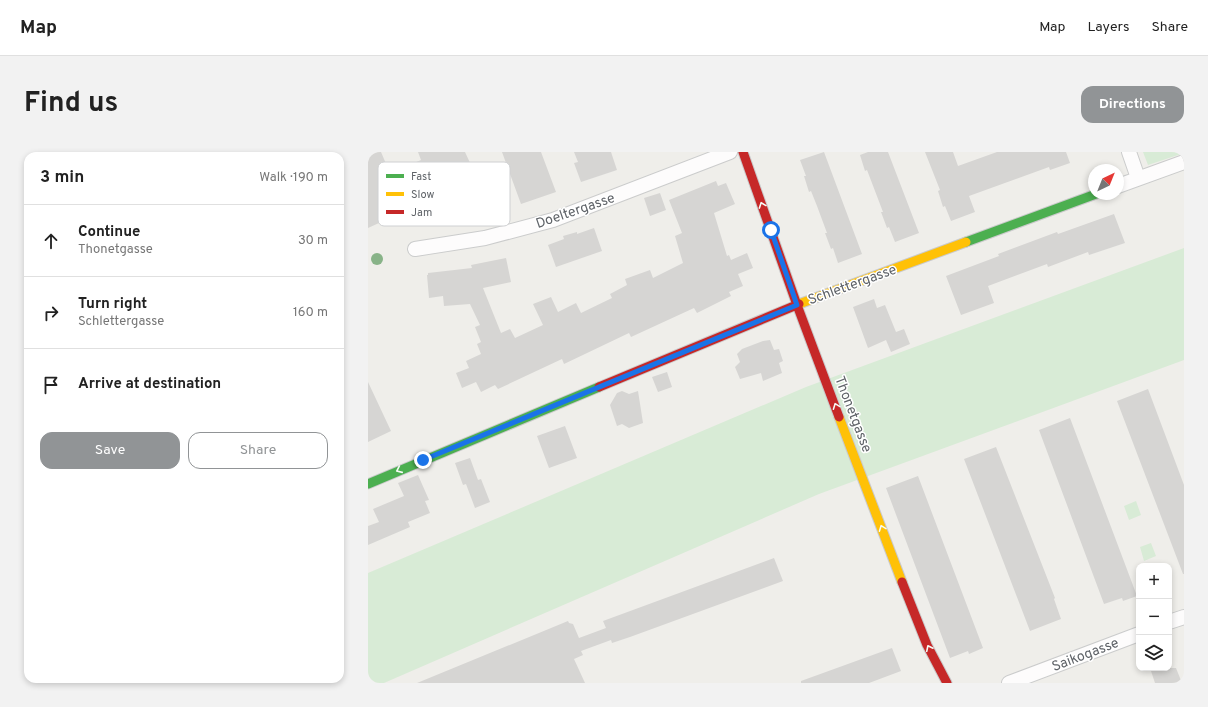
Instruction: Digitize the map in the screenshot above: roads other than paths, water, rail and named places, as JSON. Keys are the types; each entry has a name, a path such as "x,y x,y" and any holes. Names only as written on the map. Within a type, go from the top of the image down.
{"street":[{"name":"Doeltergasse","path":"415,249 484,238 553,220 730,152"},
{"name":"Thonetgasse","path":"743,152 797,305 926,642 947,683"},
{"path":"1129,152 1138,178"},
{"path":"1124,184 1184,162"},
{"name":"Schlettergasse","path":"368,484 797,305 1088,197"},
{"path":"1172,621 1184,617"},
{"name":"Saikogasse","path":"1009,683 1136,635"}]}
